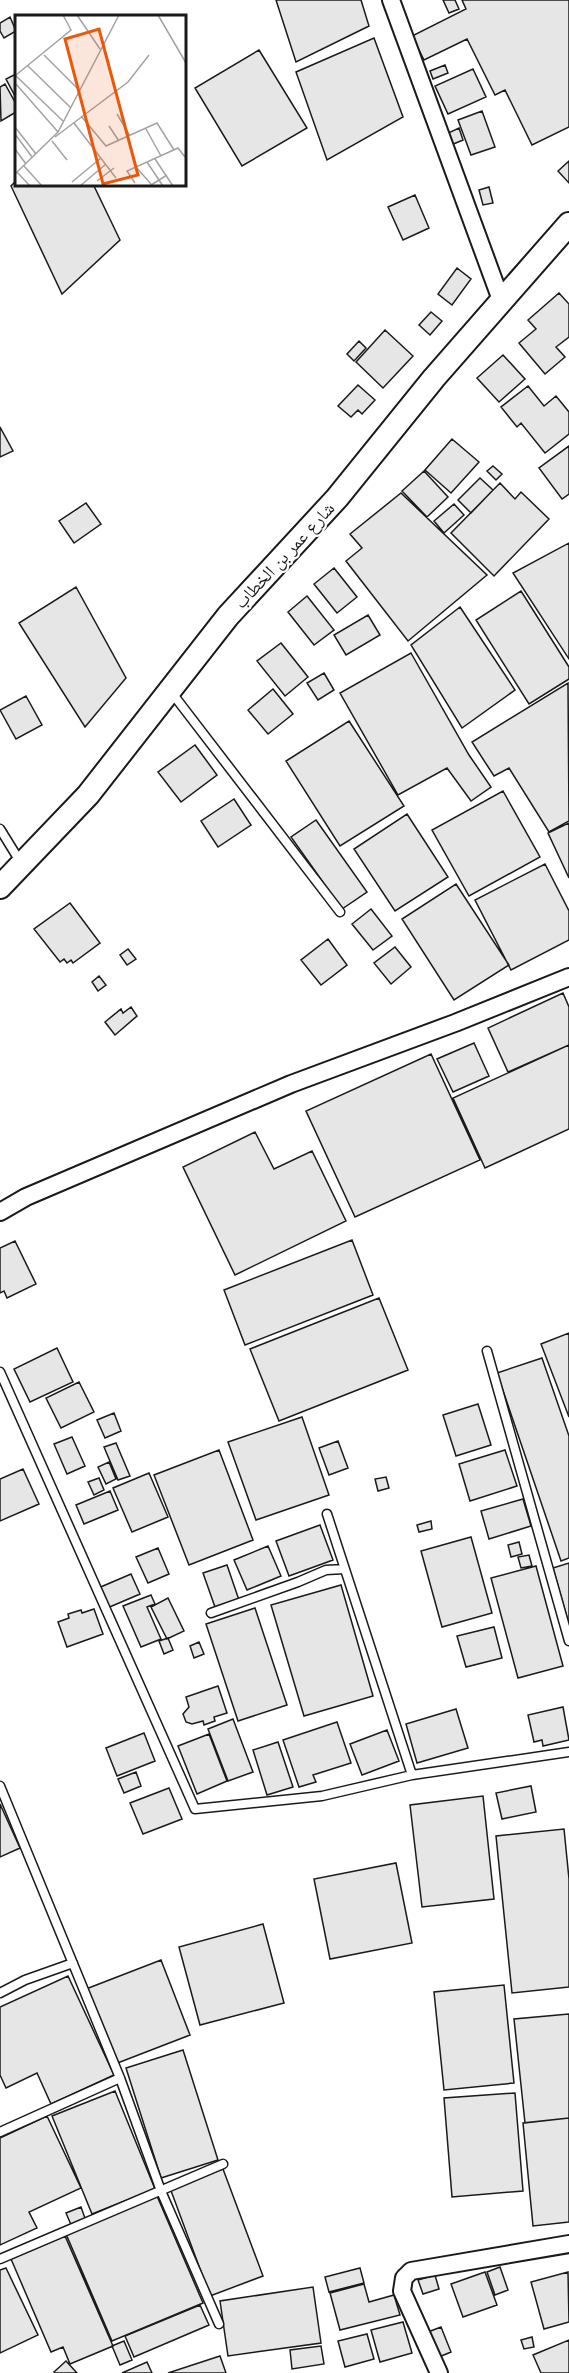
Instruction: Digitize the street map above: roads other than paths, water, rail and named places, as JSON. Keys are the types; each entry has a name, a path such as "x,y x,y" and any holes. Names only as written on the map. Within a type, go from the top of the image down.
{"main road":[{"name":"شارع عمر بن الخطاب","path":"0,887 88,795 228,616 337,498 434,378 569,224"}],"street":[{"path":"391,0 501,300"},
{"path":"0,1212 26,1197 291,1084 455,1023 569,977"},
{"path":"439,2373 402,2291 404,2278 411,2271 569,2244"}],"lane":[{"path":"170,690 340,912"},
{"path":"0,829 21,864"},
{"path":"487,1352 569,1641"},
{"path":"0,1372 195,1809 322,1796 412,1776 569,1752"},
{"path":"327,1514 412,1776"},
{"path":"211,1613 326,1570 345,1569"},
{"path":"0,1786 120,2078 161,2191 219,2324"},
{"path":"0,1993 24,1980 73,1963"},
{"path":"0,2132 120,2078"},
{"path":"0,2259 224,2164"}]}
